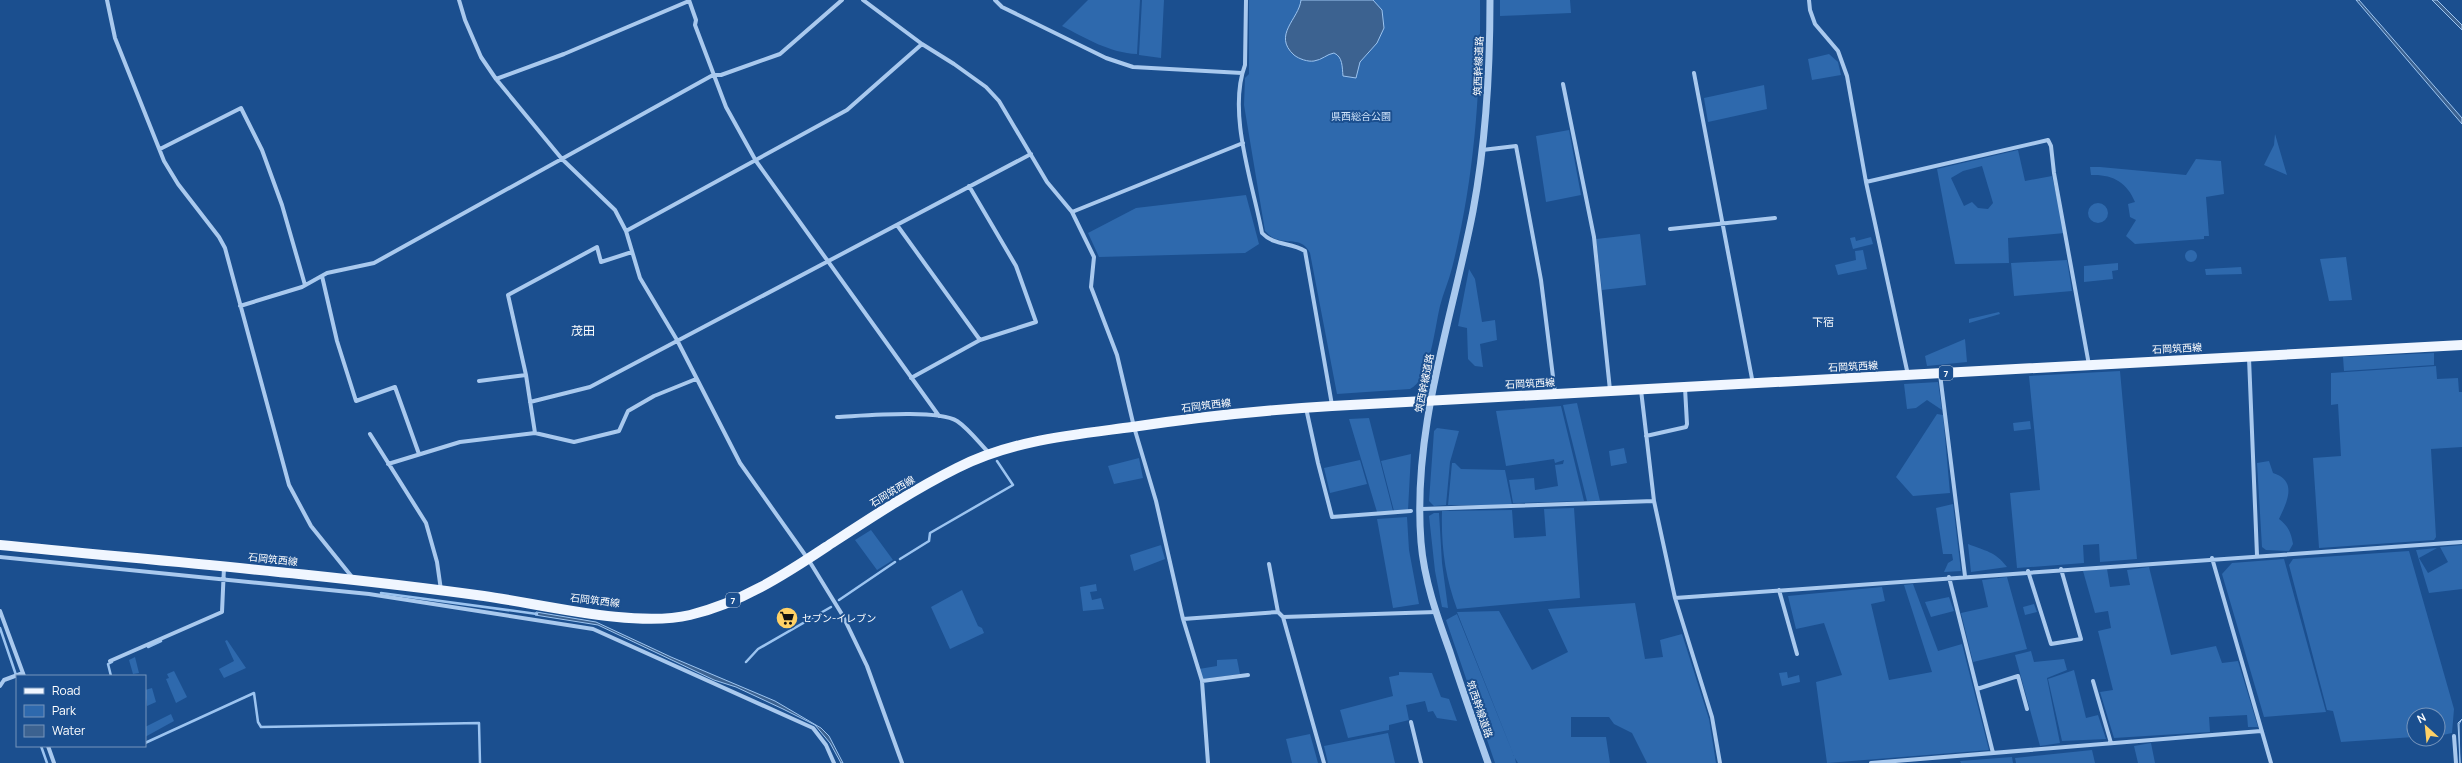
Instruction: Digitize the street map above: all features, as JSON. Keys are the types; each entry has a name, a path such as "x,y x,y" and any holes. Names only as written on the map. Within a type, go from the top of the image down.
{"main road":[{"name":"石岡筑西線","path":"0,544 354,580 597,613 647,618 673,617 705,611 743,597 808,559 917,490 960,466 990,454 1042,439 1221,414 1306,407 1610,390 1685,388 2462,345"}],"street":[{"path":"107,0 115,38 160,150 178,184 219,237 229,261 240,306 290,485 311,526 354,580"},
{"path":"459,0 464,20 480,57 496,79 562,159 615,210 626,231 640,278 677,340 740,463 808,559 843,616 867,666 902,763"},
{"path":"496,79 564,54 689,0 726,106 756,161 910,378 939,416"},
{"path":"240,306 305,285 322,276 374,262 714,75 721,75 756,64 780,54 842,0"},
{"path":"863,0 922,44 954,64 986,88 999,101 1047,182 1072,212 1094,257 1091,287 1117,355 1134,427 1156,501 1183,619 1202,680 1208,763"},
{"path":"995,0 1002,7 1058,36 1106,58 1133,67 1242,73"},
{"path":"1246,0 1245,65 1242,73 1239,106 1243,144 1262,233 1272,241 1297,246 1305,251 1332,406"},
{"name":"筑西幹線道路","path":"1488,763 1436,612 1426,577 1421,542 1421,509 1422,473 1430,400 1473,210 1482,150 1488,92 1490,0"},
{"path":"1809,0 1815,24 1838,52 1847,76 1866,182 1908,375"},
{"path":"626,231 847,110 922,44"},
{"path":"1694,73 1753,384"},
{"path":"1563,84 1594,237 1610,390"},
{"path":"160,150 241,108 262,150 282,205 305,285"},
{"path":"1866,182 2048,140 2051,146 2054,173 2089,365"},
{"path":"1072,212 1243,144"},
{"path":"1482,150 1516,146 1541,280 1555,393"},
{"path":"530,402 590,387 1031,154"},
{"path":"910,378 980,340 1036,322 1016,266 970,186"},
{"path":"1670,229 1775,218"},
{"path":"897,225 980,340"},
{"path":"535,433 526,375 508,295 597,247 601,262 632,252"},
{"path":"322,276 338,341 356,401 394,387 419,454"},
{"path":"2249,357 2257,555"},
{"path":"1940,373 1965,576"},
{"path":"479,381 526,375"},
{"path":"388,464 460,442 535,433 574,442 619,431 628,411 654,396 696,379"},
{"path":"1646,436 1686,427 1688,424 1685,388"},
{"path":"1641,389 1654,501 1675,598 1712,717 1720,763"},
{"path":"1306,407 1318,463 1332,517 1411,511"},
{"path":"837,417 880,414 939,416 956,420 990,454"},
{"path":"370,434 426,523 438,562 441,591"},
{"path":"1421,509 1537,507 1654,501"},
{"path":"1675,598 2028,571 2462,542"},
{"path":"0,557 224,578 369,594 593,629 813,728 826,745 834,763"},
{"path":"2212,558 2270,763"},
{"path":"1269,564 1278,612 1283,617 1324,763"},
{"path":"110,661 222,612 224,566"},
{"path":"2028,571 2051,644 2081,639 2061,569"},
{"path":"1949,577 1993,753"},
{"path":"369,594 371,582"},
{"path":"1779,590 1797,654"},
{"path":"0,611 24,674"},
{"path":"1183,619 1278,612"},
{"path":"1283,617 1436,612"},
{"path":"1202,680 1248,675"},
{"path":"0,686 4,680 16,676"},
{"path":"1977,689 2018,676 2027,709"},
{"path":"2093,680 2111,743"},
{"path":"1411,722 1420,763"},
{"path":"1871,763 2261,731"},
{"path":"2454,736 2456,763"},
{"path":"48,747 54,763"}],"green space":[{"path":"1088,0 1140,0 1137,54 1107,48 1062,26"},
{"path":"1142,0 1164,0 1161,58 1139,55"},
{"name":"県西総合公園","path":"1249,0 1480,0 1479,68 1475,135 1466,202 1452,268 1441,301 1431,352 1417,384 1410,389 1337,394 1310,253 1307,248 1299,243 1275,238 1270,236 1265,231 1244,105 1245,78 1249,74"},
{"path":"1500,0 1570,0 1571,13 1500,16"},
{"path":"1829,54 1838,62 1841,75 1812,80 1808,59"},
{"path":"1764,85 1767,109 1708,122 1704,98"},
{"path":"1569,130 1581,195 1546,202 1536,136"},
{"path":"2275,134 2287,175 2264,165 2274,145"},
{"path":"2018,150 2025,181 2052,176 2065,233 2008,238 2009,263 1955,264 1937,169","holes":["1982,166 1993,203 1988,209 1978,208 1972,202 1964,206 1951,178 1963,171"]},
{"path":"2196,159 2221,161 2224,194 2206,197 2209,236 2204,236 2204,239 2135,244 2126,236 2136,220 2130,217 2128,204 2135,202 2132,195 2123,184 2112,178 2091,175 2090,167 2186,175"},
{"path":"1246,195 1259,244 1245,253 1099,257 1088,233 1136,208"},
{"path":"2098,203 2105,206 2108,213 2105,220 2098,223 2091,220 2088,213 2091,206"},
{"path":"1640,234 1646,285 1602,290 1596,239"},
{"path":"1855,237 1856,241 1871,237 1873,244 1853,249 1850,238"},
{"path":"1863,250 1867,269 1838,275 1835,265 1856,260 1855,251"},
{"path":"2189,250 2193,250 2197,256 2193,262 2189,262 2185,258 2185,254"},
{"path":"2346,257 2352,300 2329,301 2320,259"},
{"path":"2067,260 2072,291 2014,296 2011,263"},
{"path":"2118,263 2118,270 2112,271 2113,279 2084,282 2084,266"},
{"path":"2241,267 2242,274 2206,275 2205,269"},
{"path":"1469,269 1475,279 1482,322 1495,320 1497,340 1480,344 1483,367 1475,366 1468,359 1467,328 1458,326"},
{"path":"1999,312 2000,314 1969,323 1969,319"},
{"path":"1965,339 1967,362 1927,366 1925,356"},
{"path":"2434,353 2434,365 2344,371 2343,357"},
{"path":"2436,366 2437,379 2458,378 2459,392 2462,392 2462,447 2431,449 2436,537 2434,540 2319,548 2313,458 2341,456 2338,404 2331,405 2331,373"},
{"path":"2120,371 2137,559 2100,562 2099,544 2083,545 2084,563 2017,568 2010,493 2040,490 2029,376"},
{"path":"1938,382 1942,410 1927,400 1916,408 1907,409 1904,384"},
{"path":"1577,403 1600,501 1587,501 1563,405"},
{"path":"1561,406 1584,501 1513,503 1509,480 1534,478 1535,490 1558,486 1555,465 1563,464 1564,460 1555,463 1554,459 1506,466 1496,411"},
{"path":"1937,414 1943,415 1950,493 1913,496 1896,477"},
{"path":"1369,418 1393,511 1377,512 1349,419"},
{"path":"2030,421 2031,429 2014,431 2013,423"},
{"path":"1437,428 1459,431 1450,462 1446,505 1434,506 1429,501 1434,431"},
{"path":"1624,448 1627,463 1611,466 1609,451"},
{"path":"1411,454 1408,510 1394,511 1381,461"},
{"path":"1139,458 1143,478 1114,484 1108,466"},
{"path":"1360,460 1367,484 1330,493 1324,468"},
{"path":"2269,461 2273,473 2286,481 2288,487 2287,499 2279,519 2285,524 2291,536 2293,544 2289,551 2266,550 2262,547 2257,463"},
{"path":"1452,463 1455,463 1461,469 1505,470 1512,505 1448,505"},
{"path":"1953,504 1961,571 1944,572 1948,563 1953,560 1952,554 1943,554 1936,508"},
{"path":"1574,508 1580,598 1457,609 1449,585 1445,561 1442,537 1442,511 1512,510 1514,538 1546,536 1544,509"},
{"path":"1434,513 1439,513 1442,563 1448,608 1442,607 1435,571 1429,516"},
{"path":"1407,517 1409,550 1419,604 1393,608 1377,519"},
{"path":"871,530 893,560 877,570 855,540"},
{"path":"1968,544 1994,555 2007,567 1971,572"},
{"path":"1161,545 1165,559 1134,571 1130,555"},
{"path":"2462,545 2462,589 2429,593 2416,550 2437,548 2419,558 2428,573 2448,562 2440,547"},
{"path":"2409,551 2454,709 2452,733 2446,734 2446,707 2406,707 2406,738 2341,742 2333,711 2327,710 2289,565 2293,559"},
{"path":"2284,559 2326,712 2264,717 2222,574 2232,563"},
{"path":"2149,567 2171,655 2216,646 2222,663 2238,661 2258,727 2248,727 2247,715 2209,717 2210,732 2114,738 2100,692 2113,690 2098,631 2111,628 2108,611 2095,613 2083,571 2107,569 2110,587 2130,585 2127,570"},
{"path":"2007,577 2027,649 1973,662 1961,613 1988,607 1982,580"},
{"path":"1096,584 1097,591 1090,592 1092,600 1101,598 1104,609 1083,611 1080,587"},
{"path":"1913,584 1938,651 1962,644 1989,750 1827,763 1816,682 1842,675 1824,623 1796,629 1788,596 1882,587 1885,601 1871,604 1889,680 1932,672 1904,585"},
{"path":"962,590 978,626 982,628 984,633 950,649 931,607"},
{"path":"1949,597 1954,611 1931,617 1925,602"},
{"path":"1635,603 1645,659 1663,657 1660,640 1682,634 1709,719 1716,763 1647,763 1632,733 1614,724 1609,717 1571,717 1571,737 1606,737 1610,763 1518,763 1515,758 1516,763 1495,763 1446,620 1457,614 1514,756 1457,612 1499,611 1532,670 1568,652 1548,609"},
{"path":"2034,604 2037,612 2025,615 2023,607"},
{"path":"227,640 246,668 224,678 219,669 234,661 225,641"},
{"path":"2031,651 2034,662 2064,659 2067,670 2047,678 2060,743 2040,746 2015,655"},
{"path":"135,657 139,673 133,674 129,660"},
{"path":"1237,659 1240,674 1203,679 1199,669 1217,666 1217,660"},
{"path":"2074,670 2086,718 2098,715 2106,739 2062,741 2048,679"},
{"path":"174,671 187,697 176,703 166,679 169,678 167,674"},
{"path":"1399,672 1432,673 1441,697 1449,699 1457,721 1437,718 1433,711 1428,712 1425,701 1406,705 1409,720 1389,725 1389,730 1348,738 1340,710 1393,696 1389,677 1399,675"},
{"path":"1787,672 1788,678 1799,675 1800,682 1782,686 1779,673"},
{"path":"152,688 156,702 147,706 146,698 146,690"},
{"path":"171,714 174,721 146,736 146,726"},
{"path":"1388,733 1395,763 1328,763 1324,746"},
{"path":"1310,734 1318,763 1292,763 1286,739"},
{"path":"2151,743 2155,763 2138,763 2134,746"},
{"path":"2092,750 2095,763 2016,763 2015,758"},
{"path":"2012,757 2013,763 1961,763 1960,761"}],"water":[{"path":"1301,0 1373,0 1382,10 1384,28 1377,43 1360,62 1356,78 1343,76 1341,60 1334,53 1314,61 1309,61 1294,55 1288,48 1286,34"},
{"path":"2356,0 2359,0 2462,118 2462,124"},
{"path":"2432,0 2437,0 2462,25 2462,30"},
{"path":"536,612 596,622 671,657 775,701 821,728 829,736 843,763 841,763 830,743 815,725 783,709 736,687 714,680 598,625 535,615"},
{"path":"2462,719 2459,724 2460,763 2458,723"}],"waterway":[{"path":"900,559 929,541 930,533 1013,485 997,461"},
{"path":"839,600 895,562"},
{"path":"381,593 537,614"},
{"path":"746,662 758,649 831,607"},
{"path":"0,628 16,675"},
{"path":"148,647 161,641"},
{"path":"111,675 108,664 112,662"},
{"path":"146,743 254,693 258,722 261,727 479,723 480,763"},
{"path":"41,747 47,763"}],"place":[{"name":"セブン-イレブン","path":"787,618"}],"district":[{"name":"下宿","path":"1823,321"},
{"name":"茂田","path":"583,330"}]}
